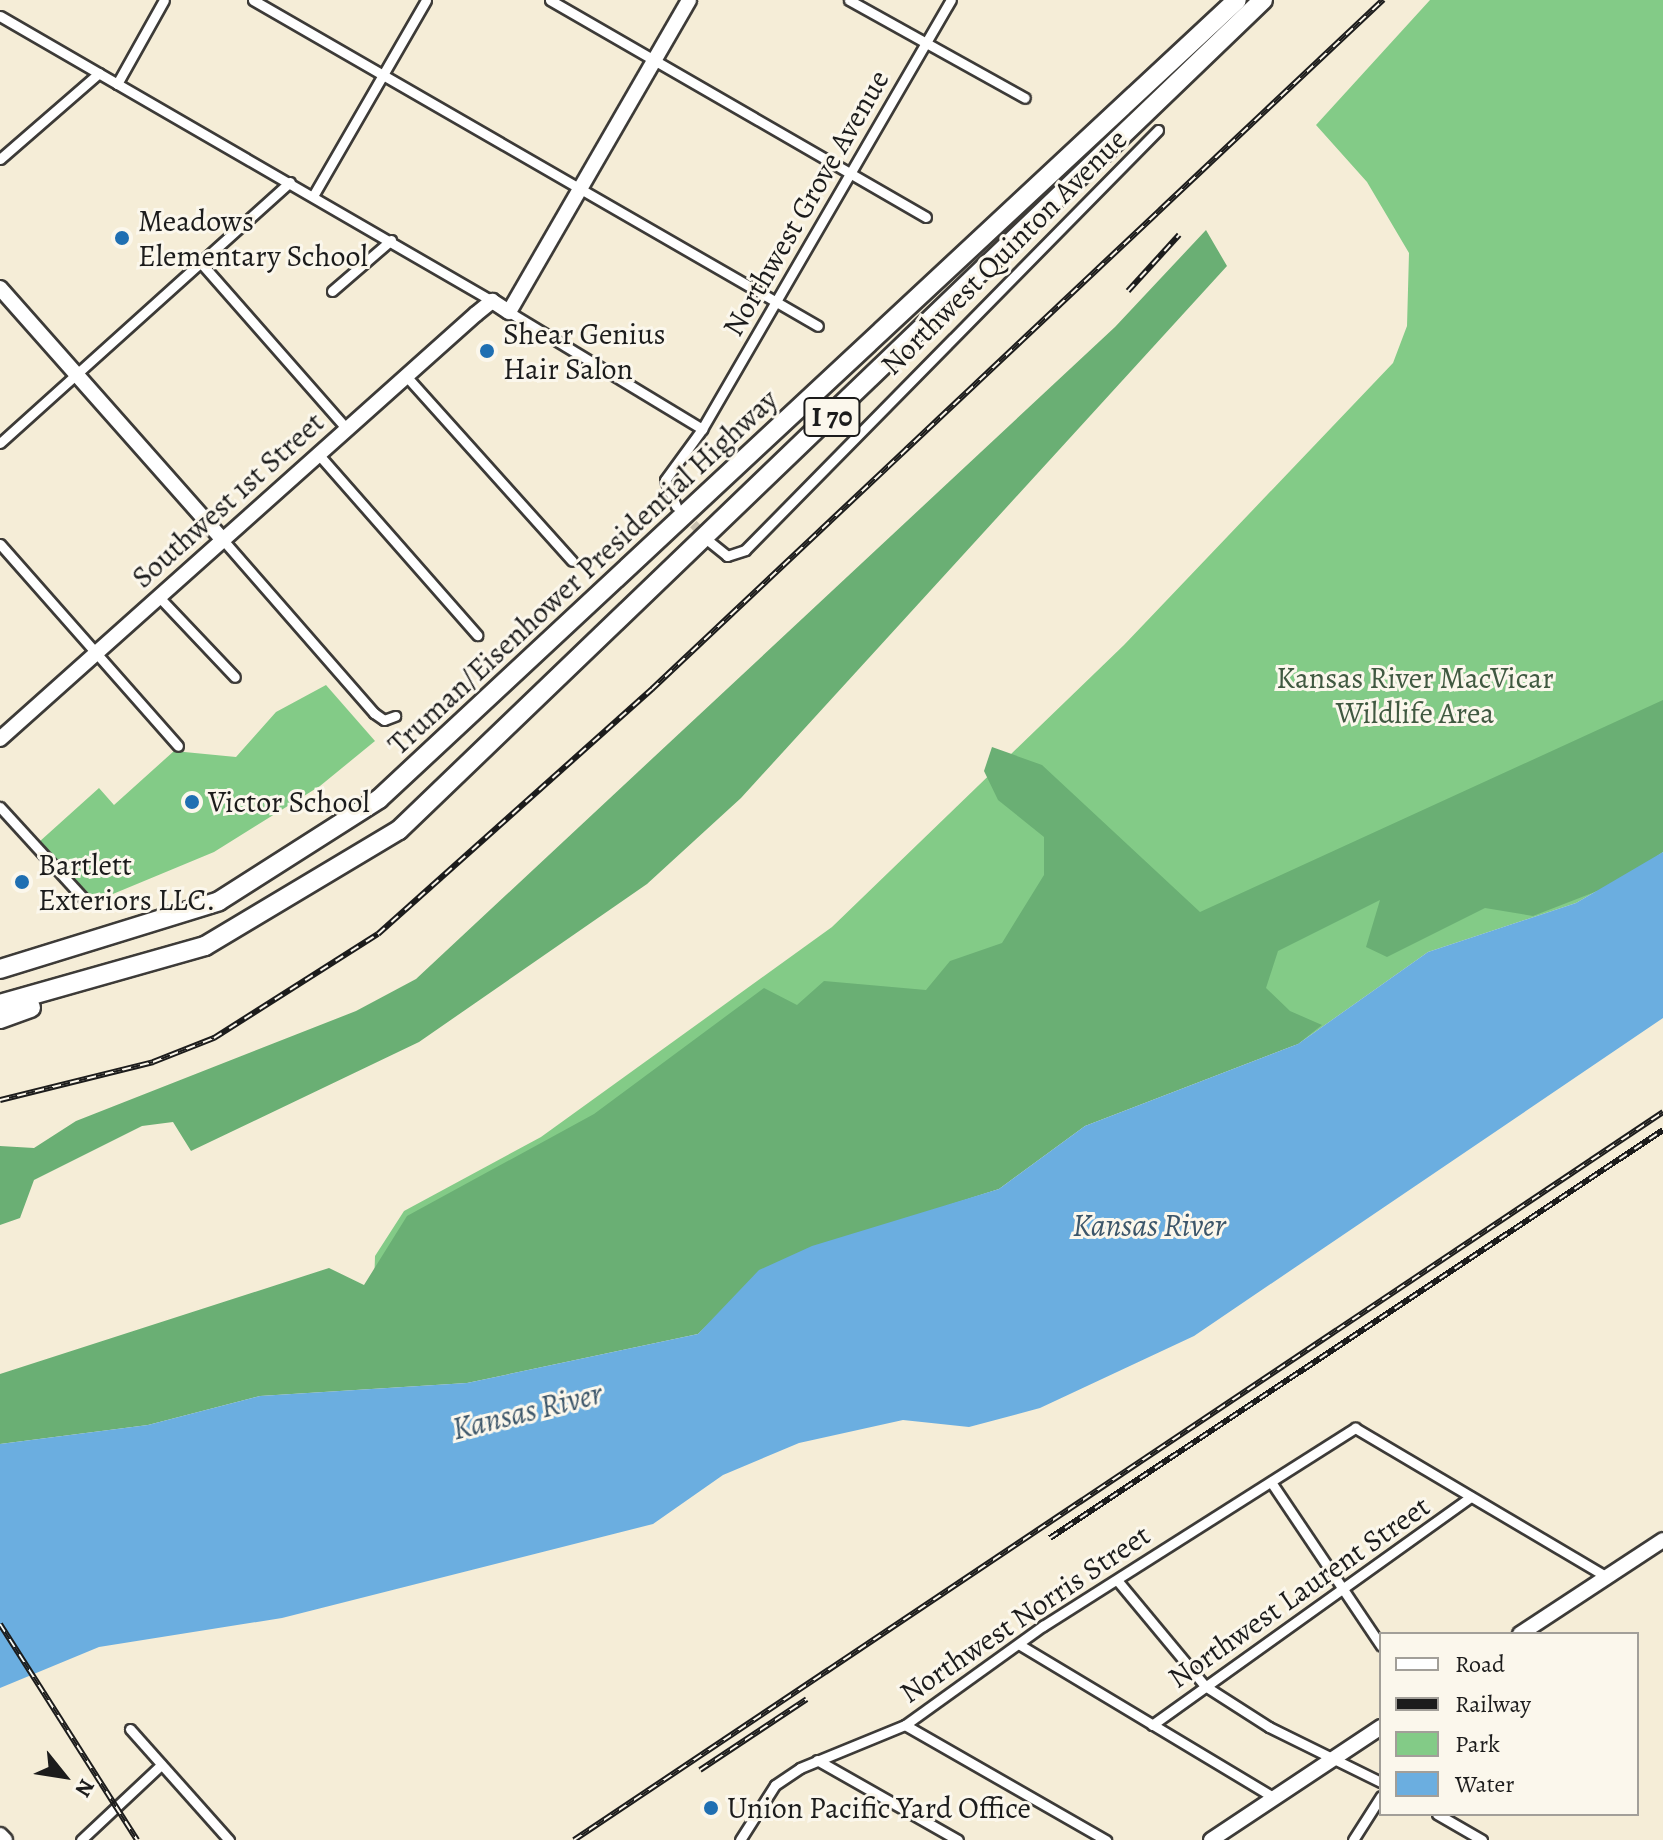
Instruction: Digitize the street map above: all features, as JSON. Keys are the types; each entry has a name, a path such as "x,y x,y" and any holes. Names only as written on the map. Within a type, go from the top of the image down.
{"highway":[{"name":"Truman/Eisenhower Presidential Highway","path":"0,969 8,960 95,943 219,901 379,799 1237,0"},
{"name":"Truman/Eisenhower Presidential Highway","path":"0,1004 130,973 205,946 329,878 446,791 1263,0"},
{"path":"0,1019 130,973"}],"street":[{"path":"117,84 164,0"},
{"path":"253,0 818,326"},
{"path":"313,196 426,0"},
{"path":"550,0 926,217"},
{"path":"509,312 689,0"},
{"path":"849,0 1025,98"},
{"name":"Northwest Grove Avenue","path":"702,429 951,0"},
{"path":"0,16 391,240 702,429 665,480 676,506"},
{"path":"0,159 99,73"},
{"name":"Northwest Quinton Avenue","path":"710,542 727,556 745,550 1158,130"},
{"path":"0,443 290,182"},
{"path":"332,291 391,240"},
{"path":"201,263 347,429"},
{"path":"0,288 78,373 374,713 384,720 395,716"},
{"name":"Southwest 1st Street","path":"0,739 492,301"},
{"path":"407,377 572,561"},
{"path":"319,455 477,635"},
{"path":"0,544 178,746"},
{"path":"159,597 235,677"},
{"path":"0,807 83,898"},
{"name":"Northwest Norris Street","path":"740,1840 775,1785 817,1760 905,1725 1117,1580 1350,1431 1471,1497"},
{"path":"1271,1482 1379,1643"},
{"path":"1471,1497 1607,1577"},
{"name":"Northwest Laurent Street","path":"1152,1725 1471,1497"},
{"path":"1523,1632 1663,1540"},
{"path":"1117,1580 1154,1634 1205,1686 1269,1727 1337,1755 1379,1781"},
{"path":"1020,1645 1275,1798"},
{"path":"905,1725 1106,1840"},
{"path":"1218,1839 1379,1728"},
{"path":"130,1729 229,1840"},
{"path":"817,1760 958,1840"},
{"path":"81,1840 161,1765"},
{"path":"1353,1840 1379,1799"},
{"path":"1440,1816 1482,1840"},
{"path":"0,1835 5,1840"}],"green space":[{"name":"Kansas River MacVicar Wildlife Area","path":"1430,0 1663,0 1663,852 1576,903 1428,952 1298,1044 374,1289 375,1256 404,1211 541,1137 832,927 1124,645 1393,363 1407,326 1409,253 1367,182 1316,125"},
{"path":"1206,230 1227,266 741,798 647,884 419,1042 191,1151 173,1122 142,1126 34,1180 20,1218 0,1225 0,1146 34,1148 76,1121 356,1011 416,979 1115,327"},
{"path":"326,685 375,741 320,786 214,852 96,901 39,842 99,788 114,805 174,751 236,757 276,712"},
{"path":"1663,700 1663,852 1618,883 1533,916 1485,908 1387,957 1366,947 1380,900 1278,951 1266,988 1290,1011 1322,1025 1298,1044 1085,1126 999,1189 883,1226 721,1312 698,1334 467,1383 260,1396 148,1425 0,1444 0,1374 329,1268 364,1285 407,1216 594,1114 764,988 797,1005 824,981 926,990 950,961 1002,943 1044,875 1044,837 998,800 984,771 992,747 1042,765 1200,912"}],"water":[{"name":"Kansas River","path":"1663,852 1663,1018 1194,1336 1040,1408 969,1427 903,1420 799,1443 723,1475 653,1524 282,1618 99,1647 0,1688 0,1444 148,1425 260,1396 467,1383 698,1334 759,1270 812,1246 999,1189 1085,1126 1298,1044 1428,952 1576,903"}],"tunnel":[{"path":"684,514 707,538"}],"railway":[{"path":"0,1100 153,1062 214,1038 378,934 652,689 1383,0"},
{"path":"1128,291 1179,235"},
{"path":"574,1840 1663,1112"},
{"path":"1050,1538 1663,1130"},
{"path":"0,1624 137,1840"},
{"path":"700,1770 807,1699"}],"place":[{"name":"Meadows Elementary School","path":"122,238"},
{"name":"Shear Genius Hair Salon","path":"487,351"},
{"name":"Victor School","path":"192,802"},
{"name":"Bartlett Exteriors LLC.","path":"22,882"},
{"name":"Union Pacific Yard Office","path":"711,1808"}]}
